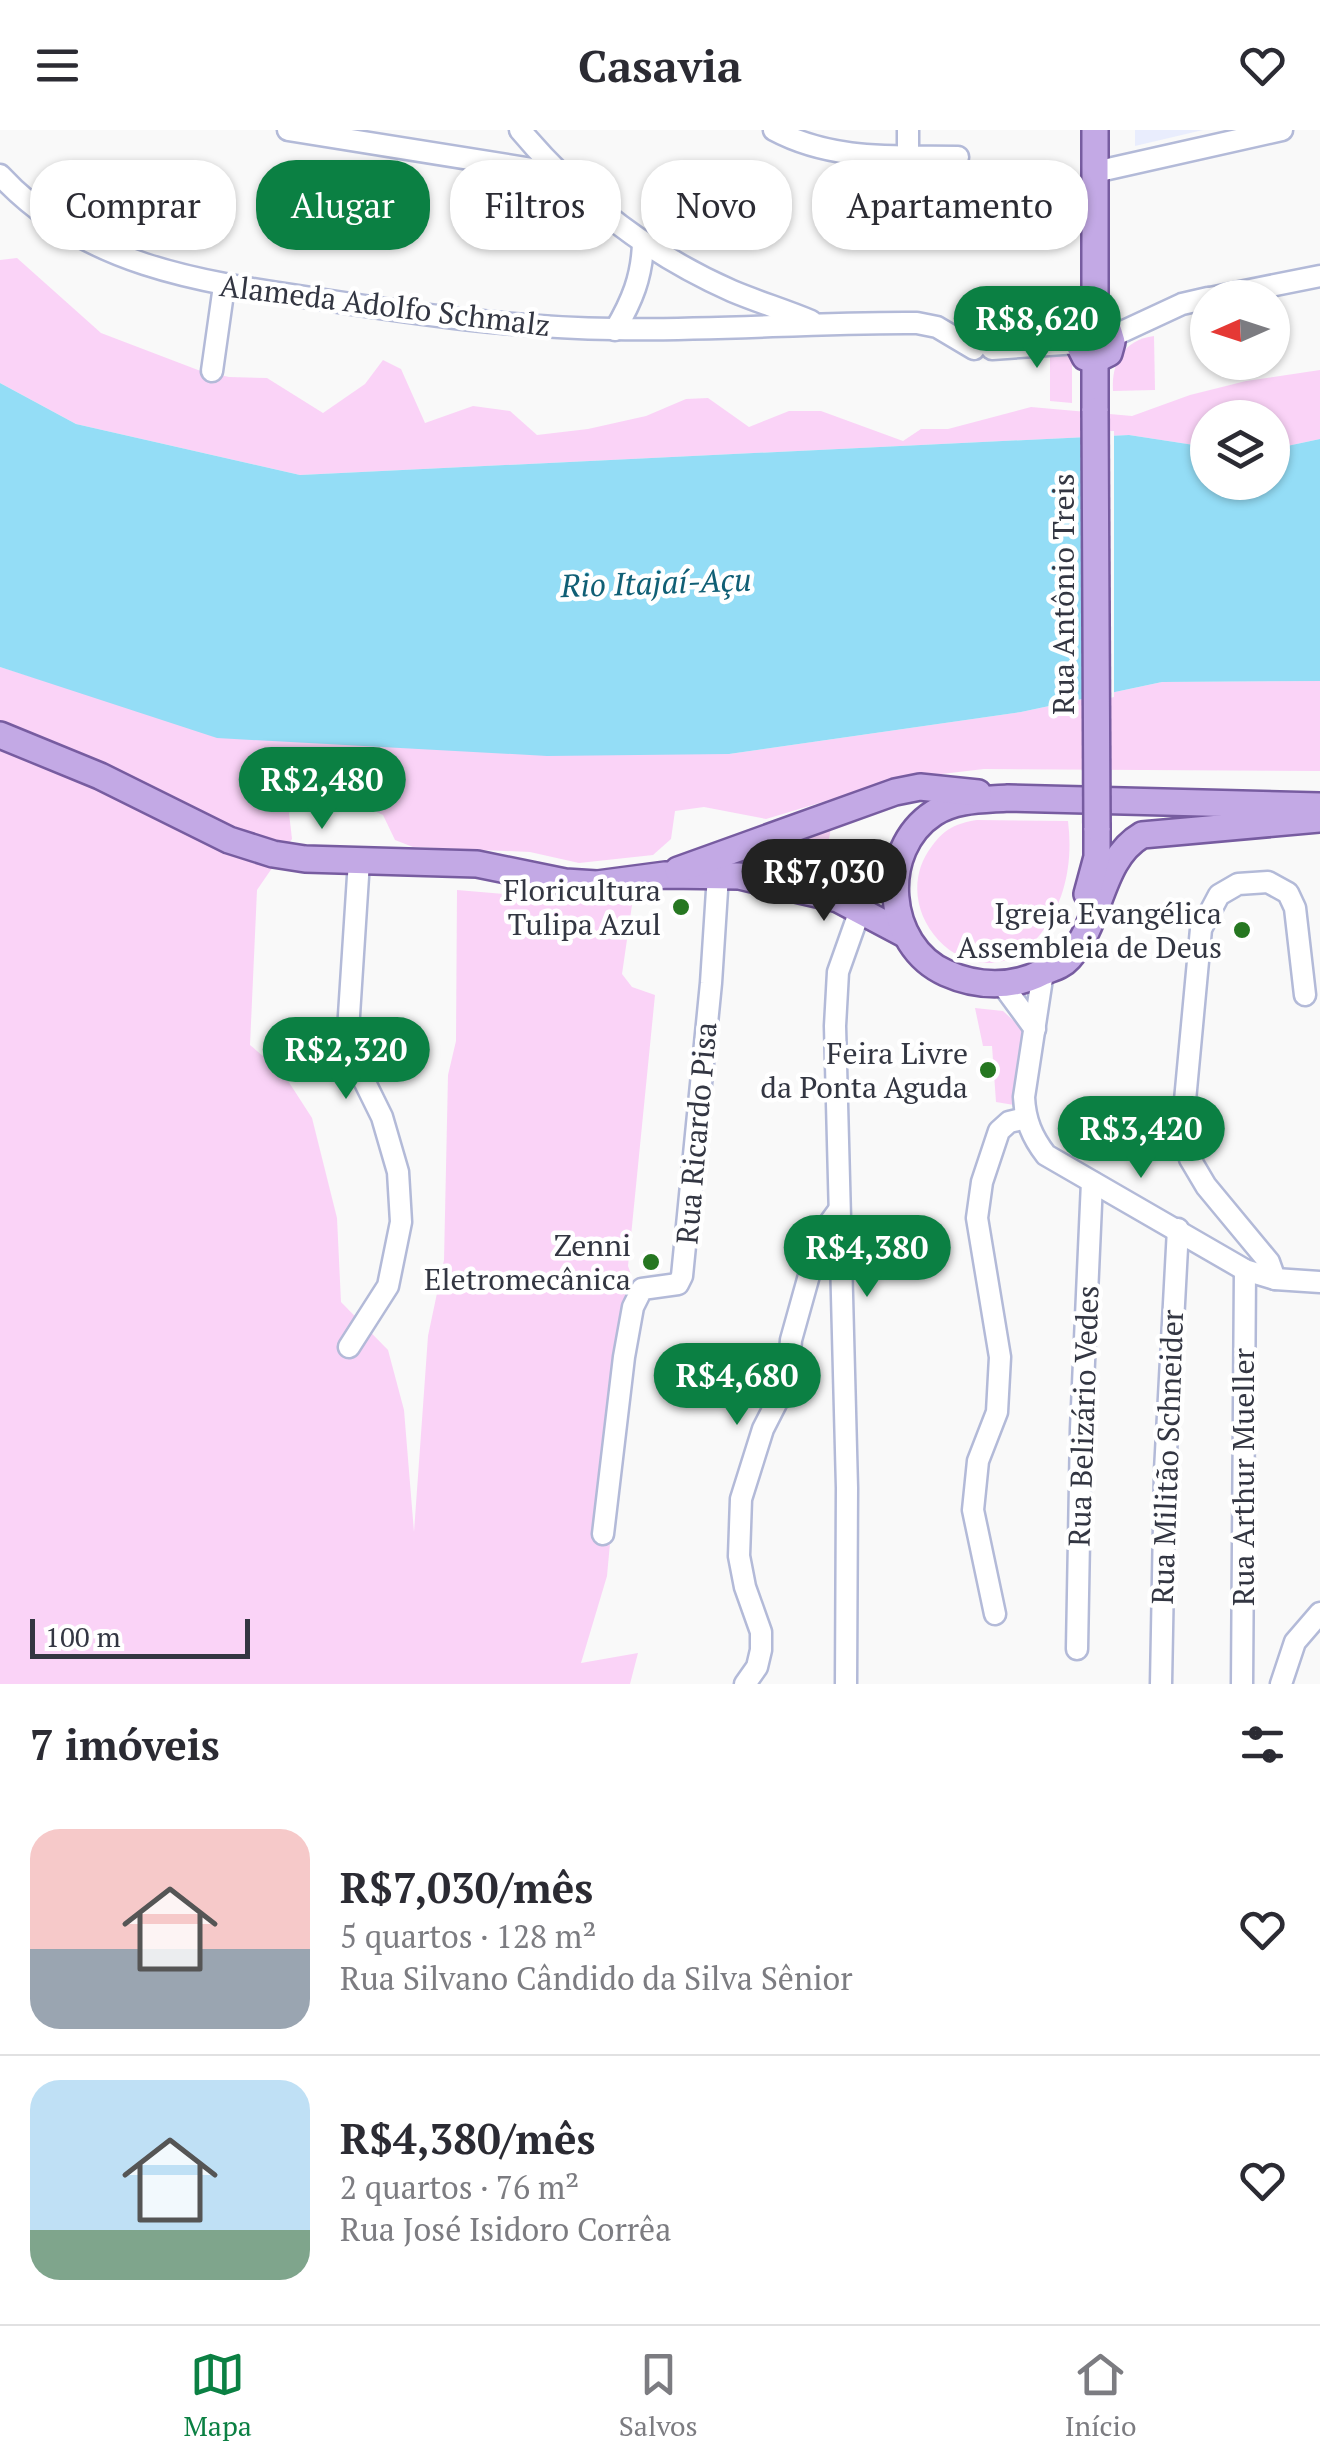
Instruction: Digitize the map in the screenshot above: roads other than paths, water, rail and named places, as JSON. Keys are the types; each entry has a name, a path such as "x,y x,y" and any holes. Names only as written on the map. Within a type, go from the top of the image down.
{"main road":[{"name":"Rua Antônio Treis","path":"1043,972 1064,942 1092,881 1097,828 1095,130"},
{"path":"0,735 100,776 230,840 273,854 306,859 477,864 566,882 597,884 665,875 764,880 838,899 906,934"},
{"path":"665,875 772,834 920,787 1008,798 1320,806"},
{"path":"1008,798 949,806 934,813 913,832 897,870 895,897 906,934 942,972 977,983 1024,981 1059,966 1075,950 1120,853 1142,834 1320,819"},
{"path":"764,880 756,870 754,854 772,834"}],"street":[{"path":"288,130 482,160"},
{"path":"520,130 546,160"},
{"path":"774,130 815,148 842,154 958,156"},
{"path":"908,130 908,156"},
{"path":"1095,172 1282,130"},
{"name":"Alameda Adolfo Schmalz","path":"0,175 38,211 115,256 224,286 404,314 615,330 918,323 983,349 1094,341"},
{"path":"615,330 636,288 642,250"},
{"path":"655,250 733,291 818,323"},
{"path":"1290,282 1320,276"},
{"path":"212,371 224,286"},
{"path":"1094,341 1190,302"},
{"path":"348,1347 388,1286 401,1222 398,1172 382,1116 346,1046 359,861"},
{"name":"Rua Ricardo Pisa","path":"604,1534 633,1306 642,1289 678,1284 682,1276 718,875"},
{"path":"1274,1279 1269,1262 1190,1159 1183,1122 1202,929 1219,895 1238,884 1268,882 1288,893 1295,908 1304,995"},
{"path":"846,1684 847,1488 834,1026 838,972 860,910"},
{"path":"1043,972 1024,1098 1034,1140 1046,1155 1245,1270 1274,1279 1320,1282"},
{"path":"1002,984 1035,1030"},
{"path":"995,1614 973,1510 978,1460 997,1412 1000,1357 977,1218 982,1182 999,1131 1009,1122 1026,1118"},
{"name":"Rua Belizário Vedes","path":"1076,1649 1092,1182"},
{"path":"745,1684 757,1667 761,1632 745,1588 739,1556 741,1499 762,1429 788,1380 791,1340 820,1236 839,1210"},
{"name":"Rua Militão Schneider","path":"1161,1684 1165,1471 1178,1230"},
{"name":"Rua Arthur Mueller","path":"1242,1684 1245,1270"},
{"path":"1281,1684 1295,1642 1320,1614"}],"water":[{"name":"Rio Itajaí-Açu","path":"0,383 76,424 300,475 1129,435 1190,444 1190,500 1290,500 1290,445 1320,439 1320,681 1162,682 1021,712 729,754 547,756 217,738 0,667"}],"place":[{"name":"Floricultura Tulipa Azul","path":"681,907"},
{"name":"Igreja Evangélica Assembleia de Deus","path":"1242,930"},
{"name":"Feira Livre da Ponta Aguda","path":"988,1070"},
{"name":"Zenni Eletromecânica","path":"651,1262"}]}
